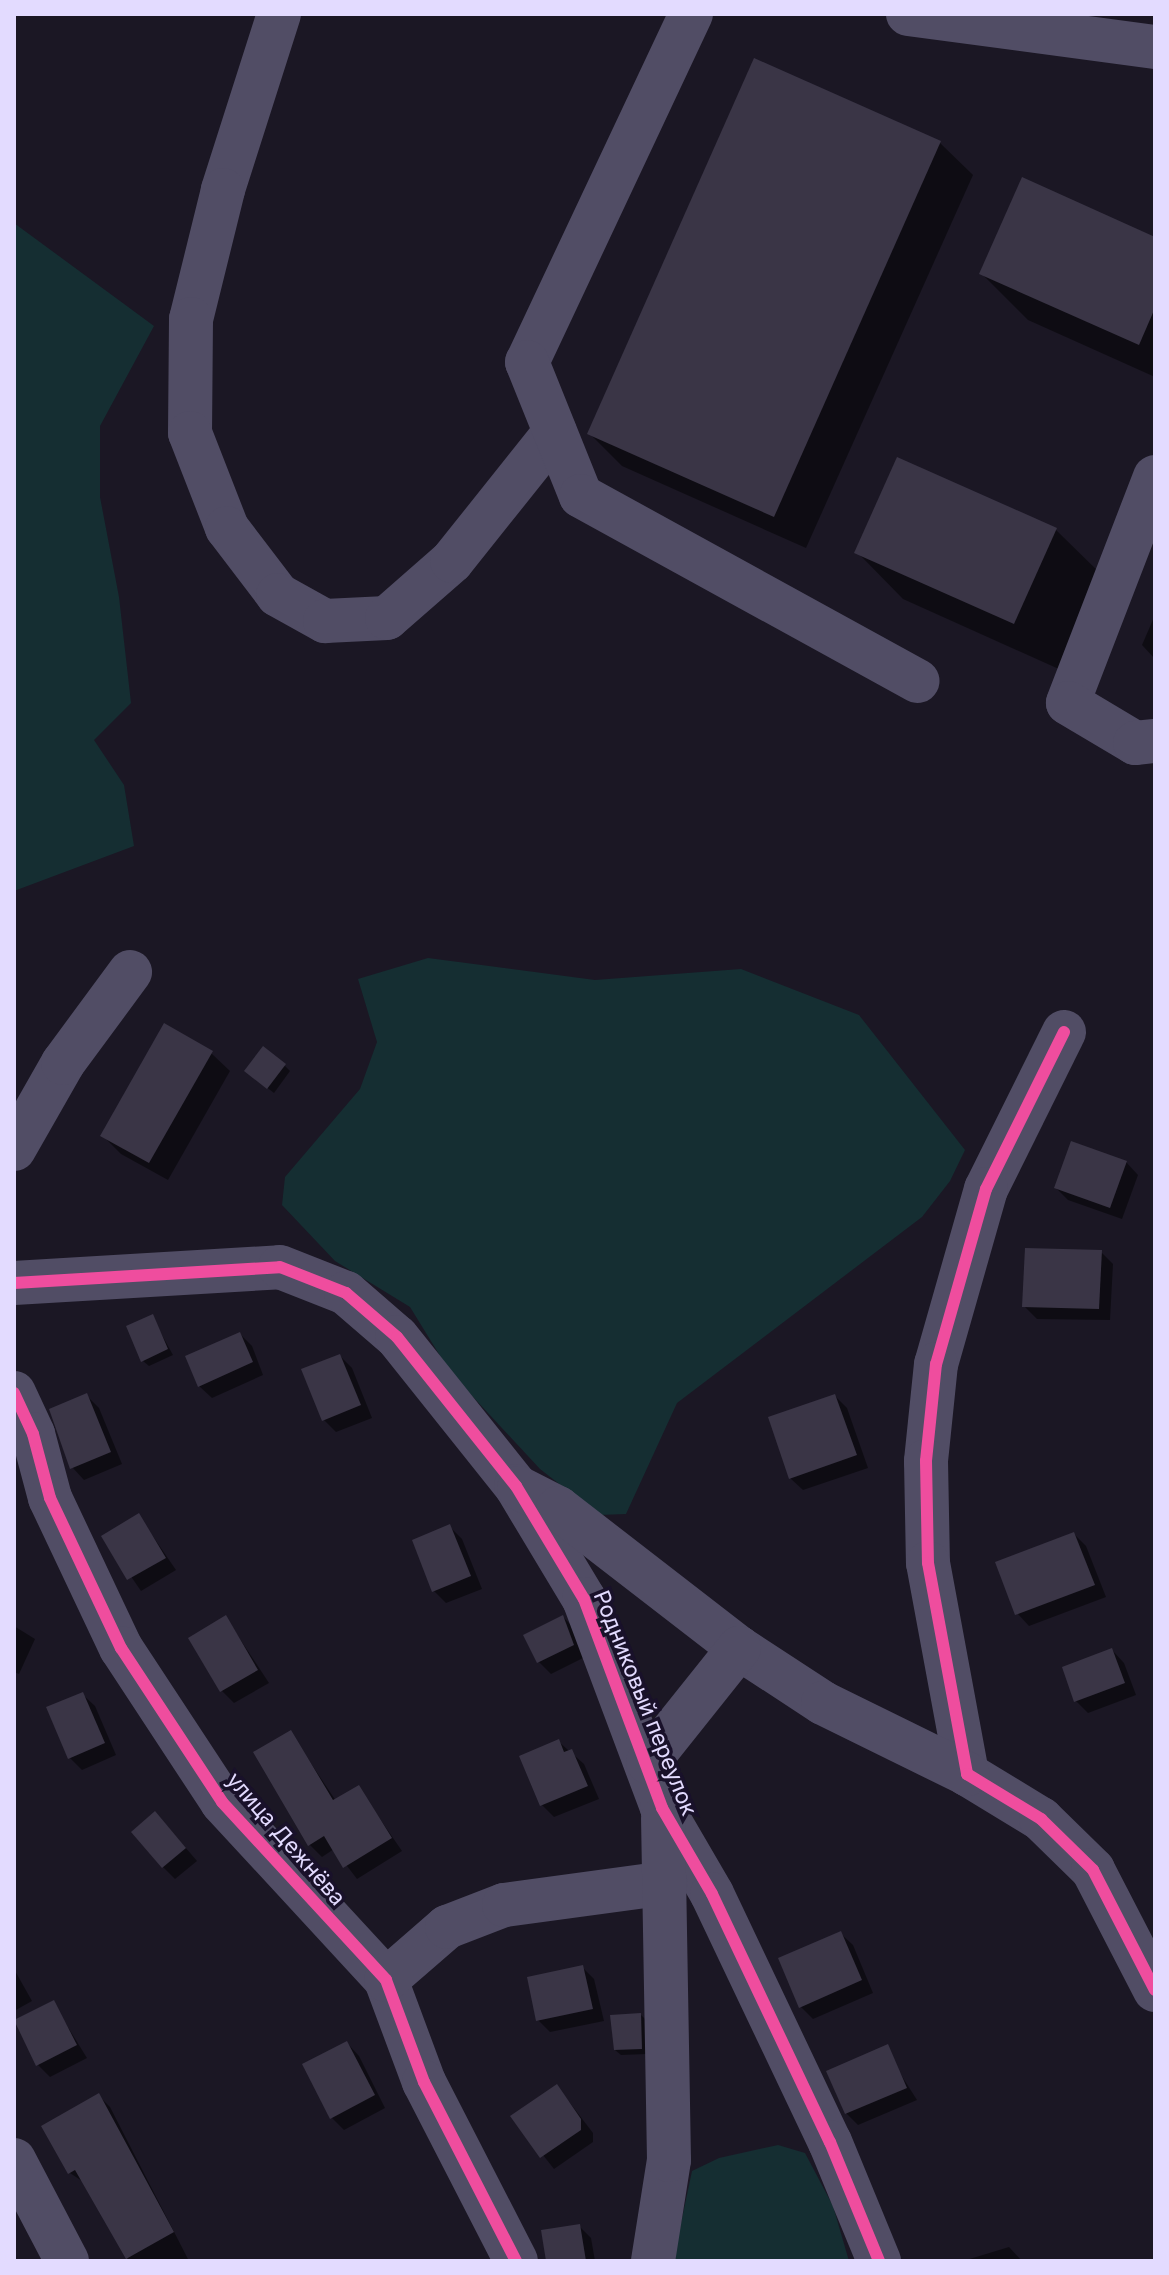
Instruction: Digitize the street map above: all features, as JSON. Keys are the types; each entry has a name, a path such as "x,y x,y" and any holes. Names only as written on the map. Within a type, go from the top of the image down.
{"street":[{"path":"279,14 223,190 191,319 190,433 227,528 278,595 325,621 387,618 452,561 555,432"},
{"path":"691,14 527,362 581,496 918,681"},
{"path":"908,14 1155,47"},
{"path":"1155,477 1068,703 1135,743 1155,741"},
{"path":"14,1149 63,1063 130,972"},
{"path":"967,1774 928,1563 928,1412 936,1364 986,1189 1064,1032"},
{"name":"Родниковый переулок","path":"14,1283 280,1267 346,1293 397,1337 516,1486 584,1599 648,1762 662,1808 712,1894 830,2142 879,2261"},
{"name":"улица Дежнёва","path":"14,1393 33,1434 50,1498 121,1648 222,1802 386,1980 424,2082 516,2261"},
{"path":"516,1486 558,1508 739,1648 823,1703 967,1774 1041,1819 1093,1870 1155,1990"},
{"path":"648,1762 739,1648"},
{"path":"653,2261 669,2160 663,2042 666,1883 662,1808"},
{"path":"386,1980 447,1927 504,1905 666,1883"},
{"path":"14,2160 67,2261"}],"green space":[{"path":"14,223 154,326 100,426 100,497 119,597 131,703 94,740 124,785 134,846 14,891"},
{"path":"428,958 595,980 741,969 859,1015 965,1150 950,1181 922,1217 677,1403 626,1514 599,1515 540,1469 450,1372 410,1307 335,1261 282,1205 285,1177 360,1089 377,1042 358,979"},
{"path":"778,2145 805,2153 833,2206 849,2261 673,2261 692,2171 719,2158"}],"building":[{"path":"754,58 941,141 774,517 587,434"},
{"path":"1022,177 1155,237 1155,308 1139,345 979,274"},
{"path":"897,457 1057,528 1014,624 854,553"},
{"path":"164,1023 213,1051 149,1163 100,1136"},
{"path":"263,1046 286,1064 267,1089 244,1071"},
{"path":"1071,1141 1127,1161 1110,1208 1054,1188"},
{"path":"1025,1248 1102,1250 1099,1309 1022,1307"},
{"path":"153,1314 168,1349 141,1362 126,1326"},
{"path":"240,1332 253,1362 198,1387 185,1356"},
{"path":"340,1354 361,1405 322,1421 301,1369"},
{"path":"87,1393 111,1452 70,1469 49,1409"},
{"path":"835,1394 857,1455 789,1479 768,1417"},
{"path":"139,1513 166,1558 127,1580 101,1536"},
{"path":"450,1524 471,1576 432,1592 412,1540"},
{"path":"1074,1532 1095,1585 1015,1615 995,1562"},
{"path":"226,1615 258,1670 220,1692 188,1638"},
{"path":"563,1615 574,1645 537,1663 523,1635"},
{"path":"1112,1648 1125,1683 1074,1702 1062,1667"},
{"path":"83,1692 105,1743 68,1759 46,1707"},
{"path":"291,1730 333,1800 359,1785 392,1838 343,1868 324,1836 308,1846 253,1752"},
{"path":"559,1739 564,1752 572,1749 588,1786 540,1806 519,1756"},
{"path":"155,1811 186,1848 162,1868 131,1832"},
{"path":"841,1931 862,1980 799,2008 778,1958"},
{"path":"583,1965 593,2009 536,2021 527,1977"},
{"path":"54,2000 77,2045 36,2066 14,2020"},
{"path":"641,2013 642,2049 614,2050 610,2015"},
{"path":"347,2041 375,2095 330,2119 302,2064"},
{"path":"888,2044 907,2088 845,2114 826,2071"},
{"path":"557,2084 581,2119 581,2130 540,2158 510,2116"},
{"path":"99,2093 174,2232 126,2259 75,2170 68,2174 41,2126"},
{"path":"580,2224 586,2261 546,2261 541,2230"}],"cycle path":[{"path":"1064,1032 986,1189 936,1364 926,1461 928,1563 967,1774 1041,1819 1093,1870 1155,1990"},
{"path":"14,1283 280,1267 346,1293 397,1337 516,1486 584,1599 662,1808 712,1894 830,2142 879,2261"},
{"path":"14,1393 33,1434 50,1498 121,1648 222,1802 386,1980 424,2082 516,2261"}]}
